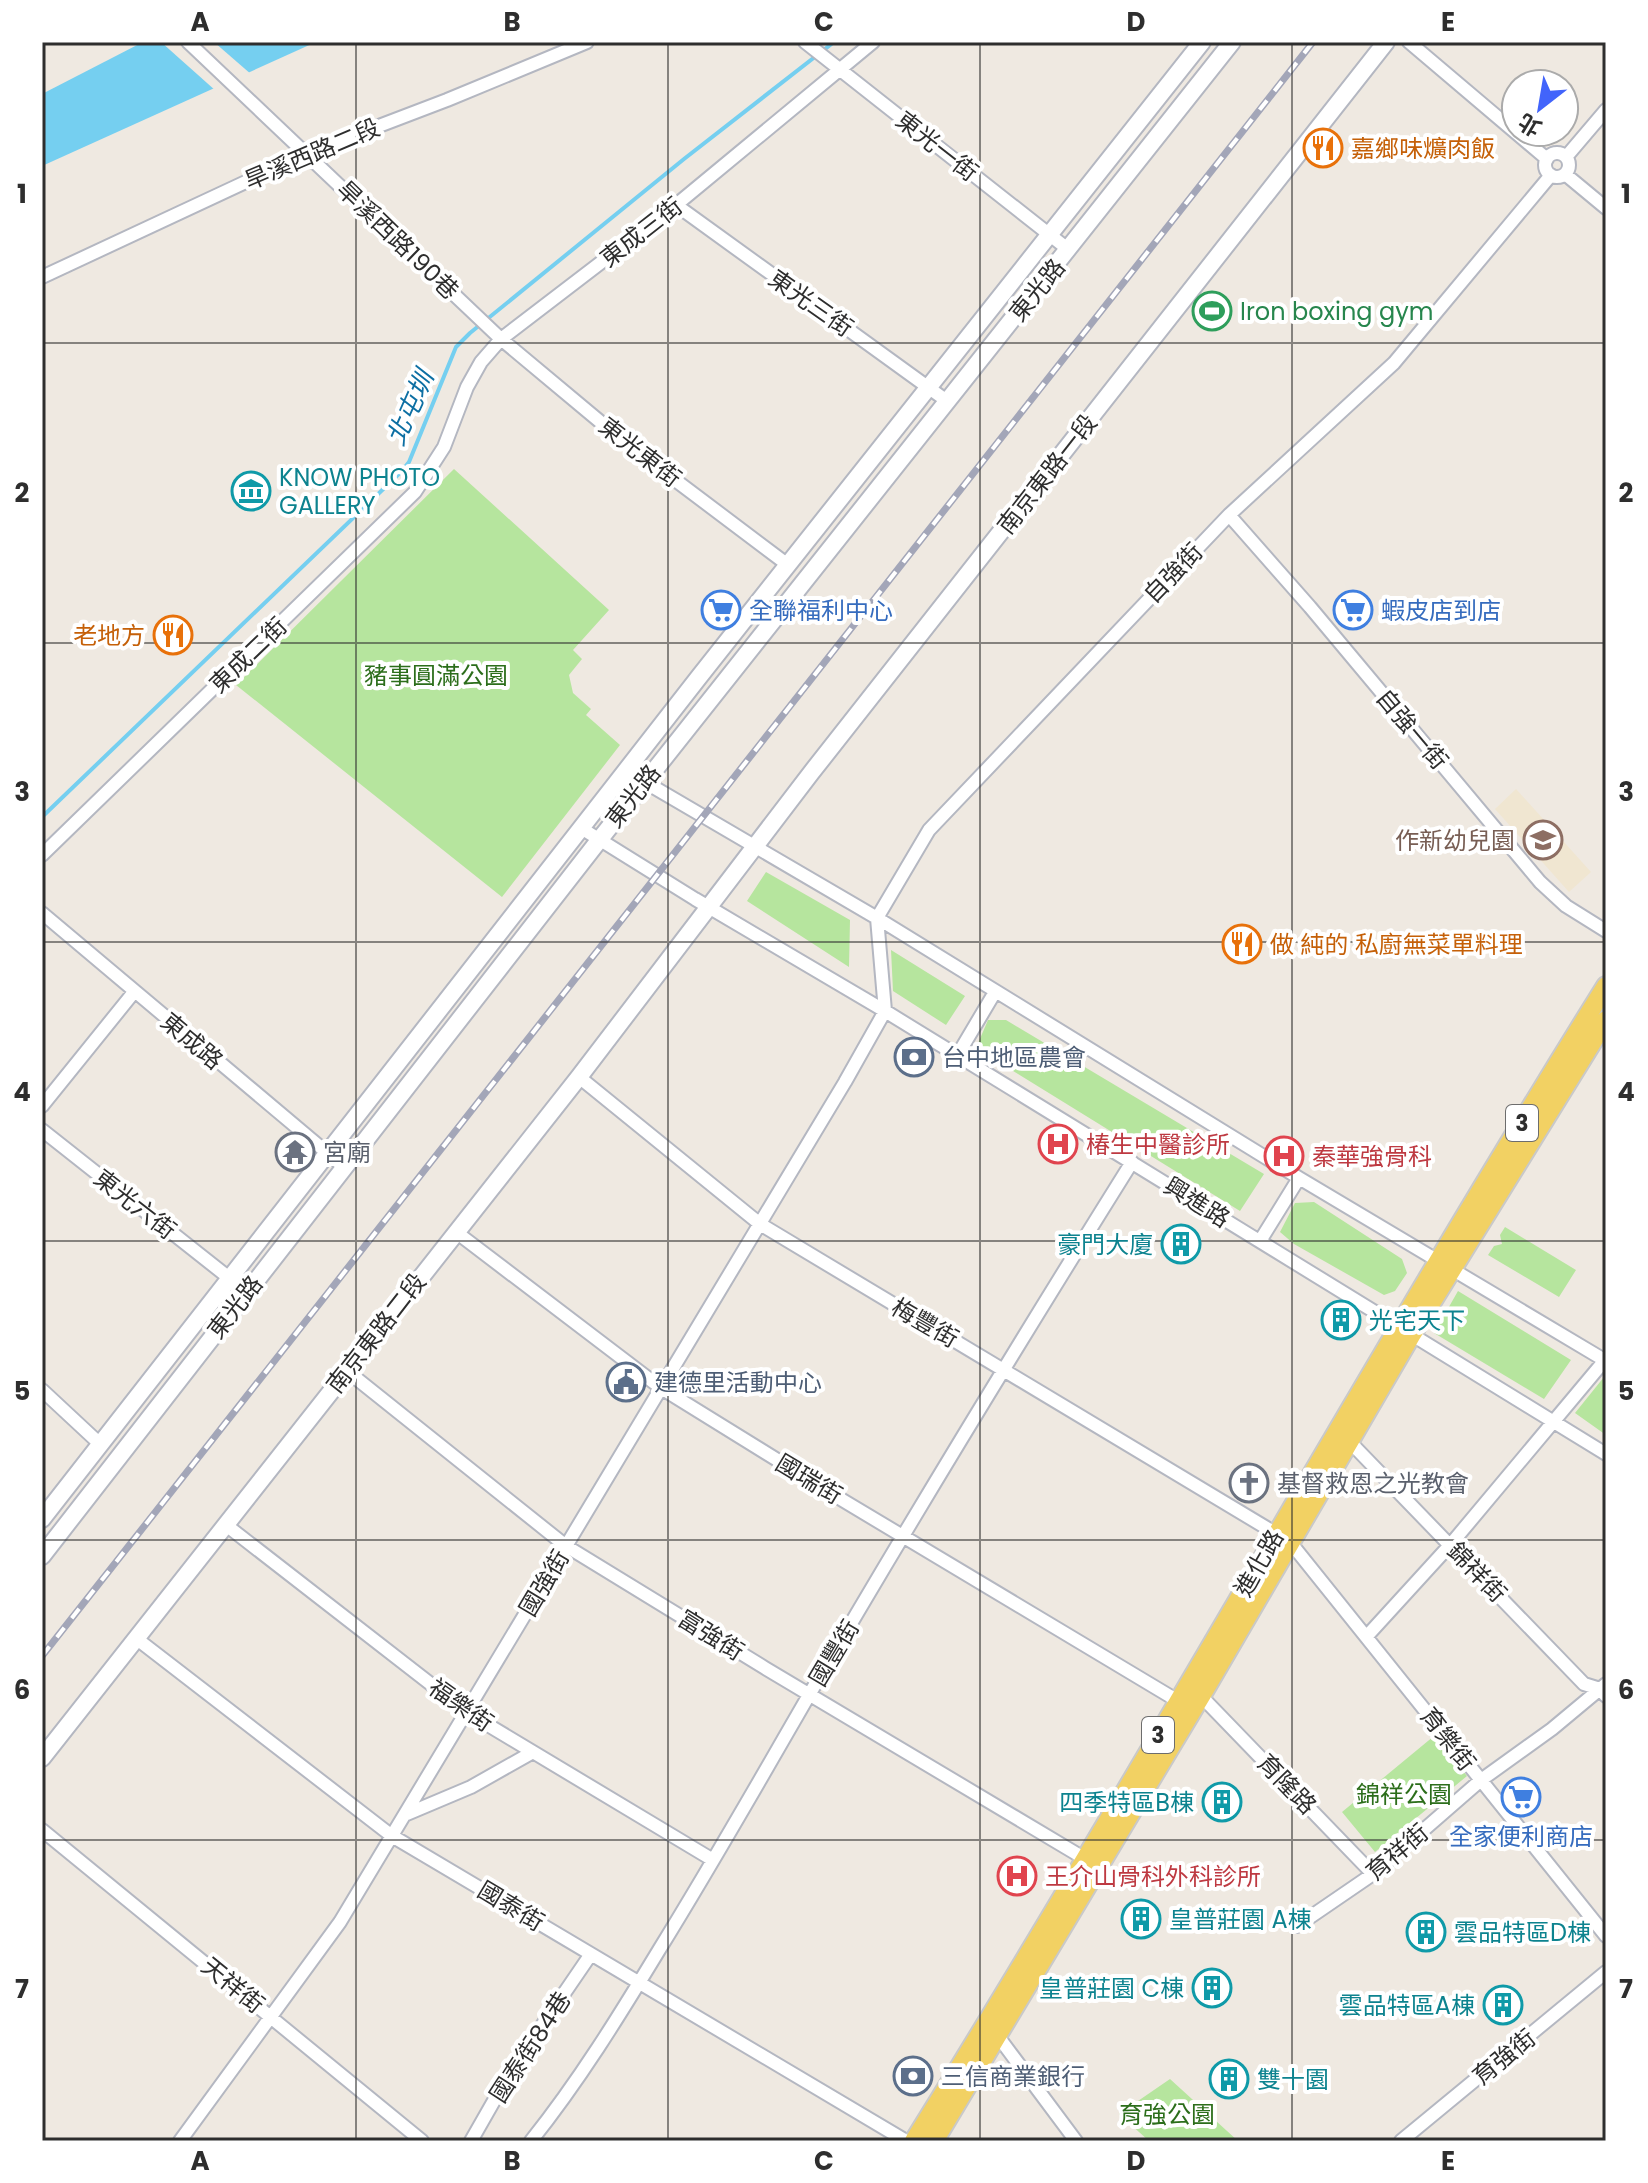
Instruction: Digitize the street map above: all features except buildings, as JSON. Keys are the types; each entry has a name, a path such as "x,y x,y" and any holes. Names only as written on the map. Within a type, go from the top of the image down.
{"main road":[{"name":"進化路","path":"1446,1265 1606,986"},
{"name":"進化路","path":"914,2141 1091,1862 1201,1696 1283,1538 1405,1330 1606,1020"},
{"name":"進化路","path":"934,2141 997,2035 1178,1701 1283,1538 1350,1442 1405,1330"}],"street":[{"name":"旱溪西路190巷","path":"188,42 499,337"},
{"name":"旱溪西路二段","path":"42,277 308,153 587,42"},
{"name":"東光一街","path":"805,42 1069,250"},
{"name":"東成三街","path":"444,447 467,387 499,337 676,205 873,42"},
{"name":"東光路","path":"42,1519 228,1277 1202,42"},
{"name":"東光路","path":"42,1556 644,783 1232,42"},
{"name":"南京東路一段","path":"709,907 1386,42"},
{"path":"1409,42 1547,159"},
{"path":"1566,157 1606,110"},
{"path":"1558,153 1566,157 1569,166 1565,174 1551,175 1546,168 1547,159 1558,153"},
{"path":"1565,174 1606,208"},
{"name":"自強街","path":"877,918 929,830 1229,515 1394,363 1551,175"},
{"name":"東光三街","path":"676,205 947,401"},
{"name":"東光東街","path":"499,337 622,440 788,565"},
{"name":"東成二街","path":"42,855 415,492 444,447"},
{"name":"自強一街","path":"1229,515 1540,882 1566,906 1606,931"},
{"path":"626,771 877,918 1299,1178 1606,1360 1451,1544 1367,1636"},
{"name":"興進路","path":"581,828 1606,1454"},
{"name":"南京東路二段","path":"42,1758 579,1077 709,907"},
{"name":"東成路","path":"42,913 344,1167"},
{"path":"877,918 885,1011"},
{"path":"42,1106 134,992"},
{"path":"957,1056 995,992"},
{"name":"國強街","path":"180,2141 340,1922 468,1713 885,1011"},
{"name":"梅豐街","path":"579,1077 760,1224 1283,1538"},
{"name":"東光六街","path":"42,1130 228,1277"},
{"name":"國豐街","path":"531,2141 584,2072 639,1983 902,1534 1132,1162"},
{"path":"1260,1241 1299,1178"},
{"name":"國瑞街","path":"456,1232 661,1388 1178,1701"},
{"name":"富強街","path":"347,1371 566,1546 1091,1862"},
{"path":"42,1390 100,1444"},
{"name":"錦祥街","path":"1350,1442 1584,1684 1604,1690"},
{"name":"福樂街","path":"226,1525 468,1713 713,1860"},
{"name":"育樂街","path":"1283,1538 1367,1636 1606,1936"},
{"name":"國泰街","path":"137,1639 392,1836 906,2141"},
{"name":"育祥街","path":"1297,1926 1373,1874 1481,1780 1604,1690"},
{"name":"育隆路","path":"1201,1696 1373,1874"},
{"path":"406,1814 471,1787 533,1752"},
{"name":"天祥街","path":"42,1830 422,2141"},
{"name":"國泰街84巷","path":"471,2141 511,2071 591,1954"},
{"name":"育強街","path":"1401,2141 1606,1972"},
{"path":"997,2035 1076,2141"}],"shaded area":[{"name":"作新幼兒園","path":"1516,789 1591,872 1569,892 1495,809"}],"green space":[{"name":"豬事圓滿公園","path":"454,469 609,610 573,650 582,659 569,675 573,693 591,709 586,715 620,745 502,897 236,685"},
{"path":"766,872 850,920 849,967 747,901"},
{"path":"891,950 965,996 946,1025 893,991"},
{"path":"988,1020 1006,1020 1264,1174 1240,1211 976,1048"},
{"path":"1314,1202 1402,1259 1407,1273 1395,1291 1384,1295 1294,1244 1280,1232 1295,1203"},
{"path":"1505,1227 1576,1270 1559,1297 1488,1255 1494,1246 1502,1244 1500,1235"},
{"path":"1458,1291 1571,1360 1544,1399 1434,1333"},
{"path":"1606,1378 1606,1435 1575,1413"},
{"name":"錦祥公園","path":"1434,1736 1467,1776 1375,1852 1342,1812"},
{"name":"育強公園","path":"1170,2079 1238,2141 1149,2141 1119,2114"}],"water":[{"path":"143,42 316,42 42,166 42,94"}],"pier":[{"path":"161,42 214,42 252,75 216,91"}],"waterway":[{"name":"北屯圳","path":"42,817 401,472 409,462 456,347 470,333 834,42"}],"railway":[{"path":"42,1656 1313,42"}],"place":[{"name":"嘉鄉味爌肉飯","path":"1323,148"},
{"name":"Iron boxing gym","path":"1212,311"},
{"name":"KNOW PHOTO GALLERY","path":"251,491"},
{"name":"全聯福利中心","path":"721,610"},
{"name":"蝦皮店到店","path":"1353,610"},
{"name":"老地方","path":"173,635"},
{"name":"作新幼兒園","path":"1543,840"},
{"name":"做 純的 私廚無菜單料理","path":"1242,944"},
{"name":"台中地區農會","path":"914,1057"},
{"name":"椿生中醫診所","path":"1058,1144"},
{"name":"宮廟","path":"295,1152"},
{"name":"秦華強骨科","path":"1284,1156"},
{"name":"豪門大廈","path":"1181,1244"},
{"name":"光宅天下","path":"1341,1320"},
{"name":"建德里活動中心","path":"626,1382"},
{"name":"基督救恩之光教會","path":"1249,1483"},
{"name":"全家便利商店","path":"1521,1797"},
{"name":"四季特區B棟","path":"1222,1802"},
{"name":"王介山骨科外科診所","path":"1017,1876"},
{"name":"皇普莊園 A棟","path":"1141,1919"},
{"name":"雲品特區D棟","path":"1426,1932"},
{"name":"皇普莊園 C棟","path":"1212,1988"},
{"name":"雲品特區A棟","path":"1503,2005"},
{"name":"三信商業銀行","path":"913,2076"},
{"name":"雙十園","path":"1229,2079"}]}
